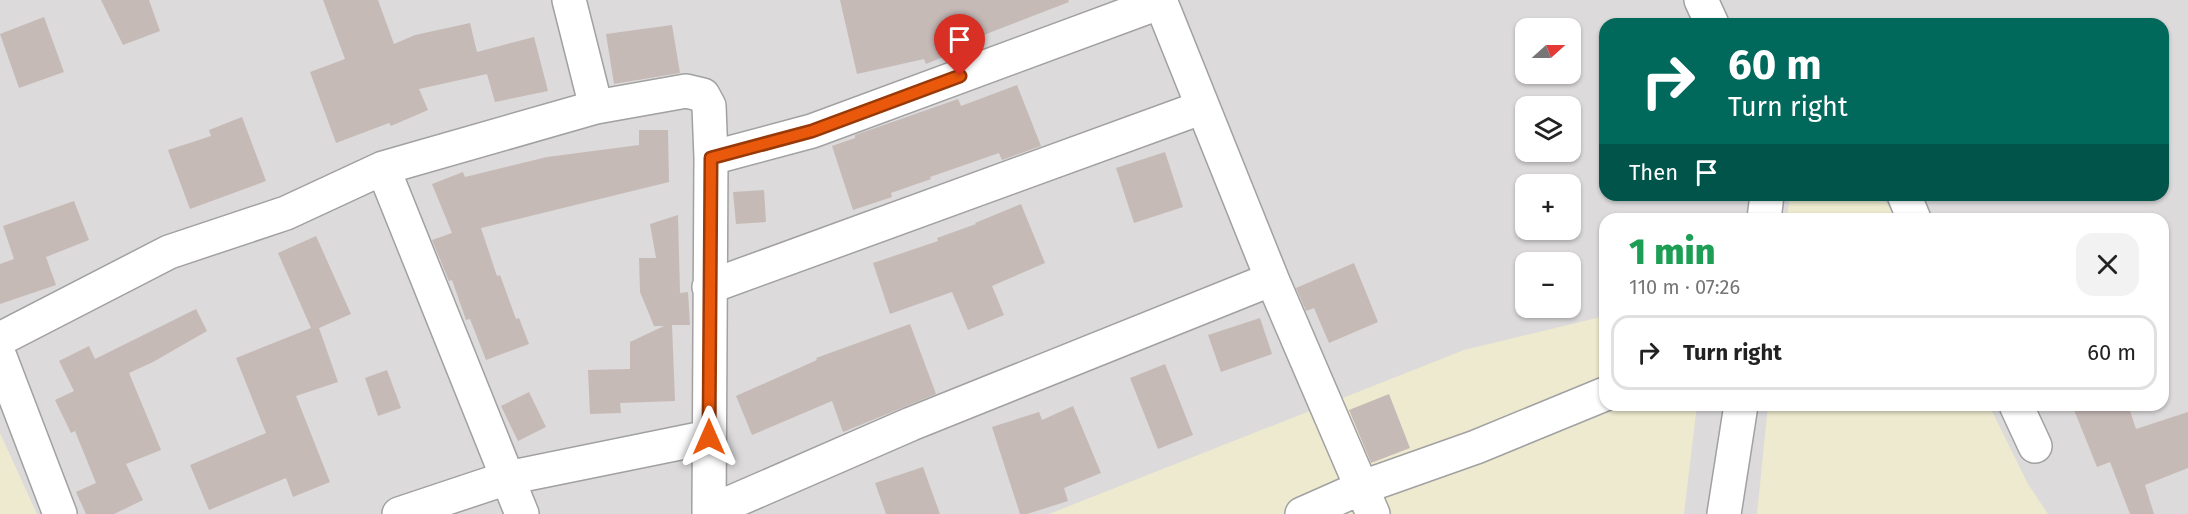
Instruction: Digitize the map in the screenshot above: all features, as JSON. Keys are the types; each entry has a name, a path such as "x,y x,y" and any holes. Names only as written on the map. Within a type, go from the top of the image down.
{"street":[{"path":"569,0 596,106"},
{"path":"1701,0 1709,18"},
{"path":"711,158 812,131 1161,1 1272,279 1368,501"},
{"path":"0,339 169,252 286,213 383,168 596,106 686,91 703,95 709,106 711,158 709,513 911,424 1272,279"},
{"path":"709,286 1203,107"},
{"path":"383,168 522,514"},
{"path":"0,357 60,514"},
{"path":"1302,514 1368,501 1476,447 1599,396"},
{"path":"1724,514 1740,411"},
{"path":"2019,411 2035,446"},
{"path":"399,514 507,478 709,437"}],"shaded area":[{"path":"0,0 2188,0 2188,514 0,514"},
{"path":"1789,201 1885,201 1893,213 1788,213"},
{"path":"1599,317 1599,411 1696,411 1684,514 1049,514 1464,350"},
{"path":"1767,411 1992,411 2028,484 2048,514 1757,514"},
{"path":"0,433 37,514 0,514"}],"building":[{"path":"101,0 149,0 160,31 123,45"},
{"path":"323,0 378,0 394,44 415,35 470,23 477,52 534,37 548,91 495,102 487,74 419,89 428,110 391,126 389,123 336,143 310,72 345,59"},
{"path":"840,0 1068,0 1069,2 963,43 964,48 926,64 924,59 857,74"},
{"path":"44,17 64,72 19,88 0,34"},
{"path":"672,25 680,73 614,84 606,34"},
{"path":"1017,85 1041,146 1002,160 999,153 930,177 931,179 891,193 892,197 853,210 832,146 855,138 855,135 958,99 961,106"},
{"path":"242,117 266,181 190,209 168,150 211,136 209,130"},
{"path":"639,130 668,130 669,182 481,228 497,276 500,275 516,319 519,318 529,344 486,360 470,319 466,320 452,280 449,281 432,240 452,233 432,184 463,172 465,177 547,157 639,145"},
{"path":"1165,152 1183,207 1134,223 1116,168"},
{"path":"764,190 766,222 736,224 733,192"},
{"path":"74,201 89,240 46,257 56,285 0,304 0,264 14,259 3,226"},
{"path":"1021,204 1045,263 992,286 1004,315 968,330 952,292 890,314 873,263 938,241 937,238"},
{"path":"678,215 680,293 688,292 690,325 672,325 675,401 620,403 621,413 590,414 588,370 630,369 630,342 664,326 654,326 640,292 639,258 656,258 650,224"},
{"path":"316,236 351,314 319,328 338,382 296,396 330,482 293,497 286,478 209,510 190,465 266,433 236,358 311,328 278,253"},
{"path":"1354,263 1378,322 1329,343 1314,308 1306,311 1296,288"},
{"path":"196,309 207,331 129,373 161,450 126,464 143,500 114,514 86,514 76,492 96,483 75,431 71,433 55,400 74,391 59,361 89,346 95,359"},
{"path":"1260,318 1272,354 1221,372 1208,335"},
{"path":"910,324 936,394 843,432 832,401 752,435 736,396 817,360 816,358"},
{"path":"1165,364 1193,435 1158,449 1130,378"},
{"path":"387,370 401,408 378,416 365,378"},
{"path":"529,392 546,427 518,441 501,406"},
{"path":"1389,394 1410,448 1371,463 1349,410"},
{"path":"1073,406 1101,473 1064,488 1068,501 1027,514 1020,514 992,427 1039,412 1042,420"},
{"path":"2074,411 2130,411 2136,429 2188,412 2188,468 2145,485 2154,514 2130,514 2110,462 2097,467"},
{"path":"923,467 940,514 886,514 875,483"}],"route":[{"path":"709,437 711,158 812,131 960,76"}]}
